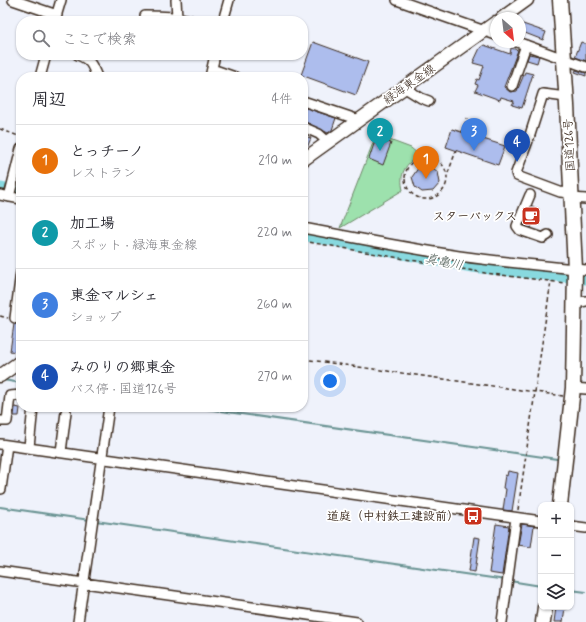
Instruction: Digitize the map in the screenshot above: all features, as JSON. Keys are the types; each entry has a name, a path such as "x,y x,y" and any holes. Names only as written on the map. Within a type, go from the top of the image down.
{"highway":[{"name":"国道126号","path":"560,0 571,196 580,270 575,284 580,302 577,391 560,502"},
{"path":"542,622 544,610"}],"main road":[{"path":"510,12 527,0"},
{"name":"緑海東金線","path":"308,156 490,26"},
{"path":"0,376 16,365"}],"street":[{"path":"13,0 51,16"},
{"path":"57,16 61,0"},
{"path":"176,0 179,16"},
{"path":"224,16 229,0"},
{"path":"397,0 490,33"},
{"path":"526,46 586,67"},
{"path":"512,86 520,48"},
{"path":"41,72 45,60"},
{"path":"88,60 95,72"},
{"path":"211,72 213,60"},
{"path":"405,88 429,101"},
{"path":"566,97 543,94 516,173 517,176 560,192 586,199"},
{"path":"308,103 359,120"},
{"path":"308,129 319,134 328,142"},
{"path":"5,196 16,185"},
{"path":"530,195 517,226 520,230 543,238 548,235"},
{"path":"5,196 16,198"},
{"path":"308,229 460,256 518,264 580,270"},
{"path":"0,421 7,421 10,396 16,395"},
{"path":"29,447 32,412"},
{"path":"61,452 66,412"},
{"path":"78,622 108,412"},
{"path":"0,489 4,444 538,521"},
{"path":"502,622 516,518"},
{"path":"574,526 586,528"},
{"path":"0,571 357,622"}],"path":[{"path":"462,132 467,118"},
{"path":"0,129 16,135"},
{"path":"447,175 441,163 435,159 428,157 421,158 414,161 409,166 406,173 407,186 415,196 421,198 428,199 440,194 447,183 447,175 456,151"},
{"path":"308,242 485,273 575,284"},
{"path":"516,518 551,281"},
{"path":"308,360 535,392 577,391"}],"green space":[{"path":"376,135 411,148 419,155 410,162 404,170 402,179 403,190 340,228"}],"building":[{"path":"526,25 546,32 543,40 526,33"},
{"path":"313,42 368,62 356,95 308,78 308,72 302,72 306,60 308,60"},
{"path":"581,42 586,44 586,61 575,57"},
{"path":"484,45 510,54 511,48 518,50 504,87 510,92 517,91 525,72 533,74 522,108 512,105 514,101 501,97 500,100 475,91 478,85 475,84 477,79 479,80 484,66 473,63 480,48"},
{"path":"529,54 539,56 537,63 527,60"},
{"path":"576,70 586,73 586,76 575,72"},
{"path":"308,109 336,118 332,130 328,133 308,123"},
{"path":"452,129 505,146 498,165 446,147"},
{"path":"308,137 311,138 308,146"},
{"path":"376,138 391,143 383,165 369,159"},
{"path":"430,166 438,172 440,183 433,191 422,192 415,187 412,177 419,167"},
{"path":"532,206 539,209 531,228 524,225"},
{"path":"14,324 16,324 16,352 10,351"},
{"path":"15,407 16,412 20,412 19,416 14,416"},
{"path":"508,471 518,473 512,511 503,510 506,489 503,488 505,475 507,476"},
{"path":"496,524 509,526 502,575 489,573"},
{"path":"522,524 534,526 531,547 518,545"},
{"path":"474,537 480,538 475,572 469,571"},
{"path":"556,610 565,610 563,622 554,622"}],"waterway":[{"name":"真亀川","path":"0,189 16,192"},
{"name":"真亀川","path":"308,235 472,266 586,278"},
{"path":"3,380 16,382"},
{"path":"227,412 557,459"},
{"path":"0,507 90,520"},
{"path":"96,521 506,580"},
{"path":"510,581 538,586"},
{"path":"574,590 586,592"}],"place":[{"name":"加工場","path":"380,151"},
{"name":"東金マルシェ","path":"474,151"},
{"name":"みのりの郷東金","path":"517,162"},
{"name":"とっチーノ","path":"426,179"},
{"name":"スターバックス","path":"531,216"},
{"name":"道庭（中村鉄工建設前）","path":"473,516"}]}
